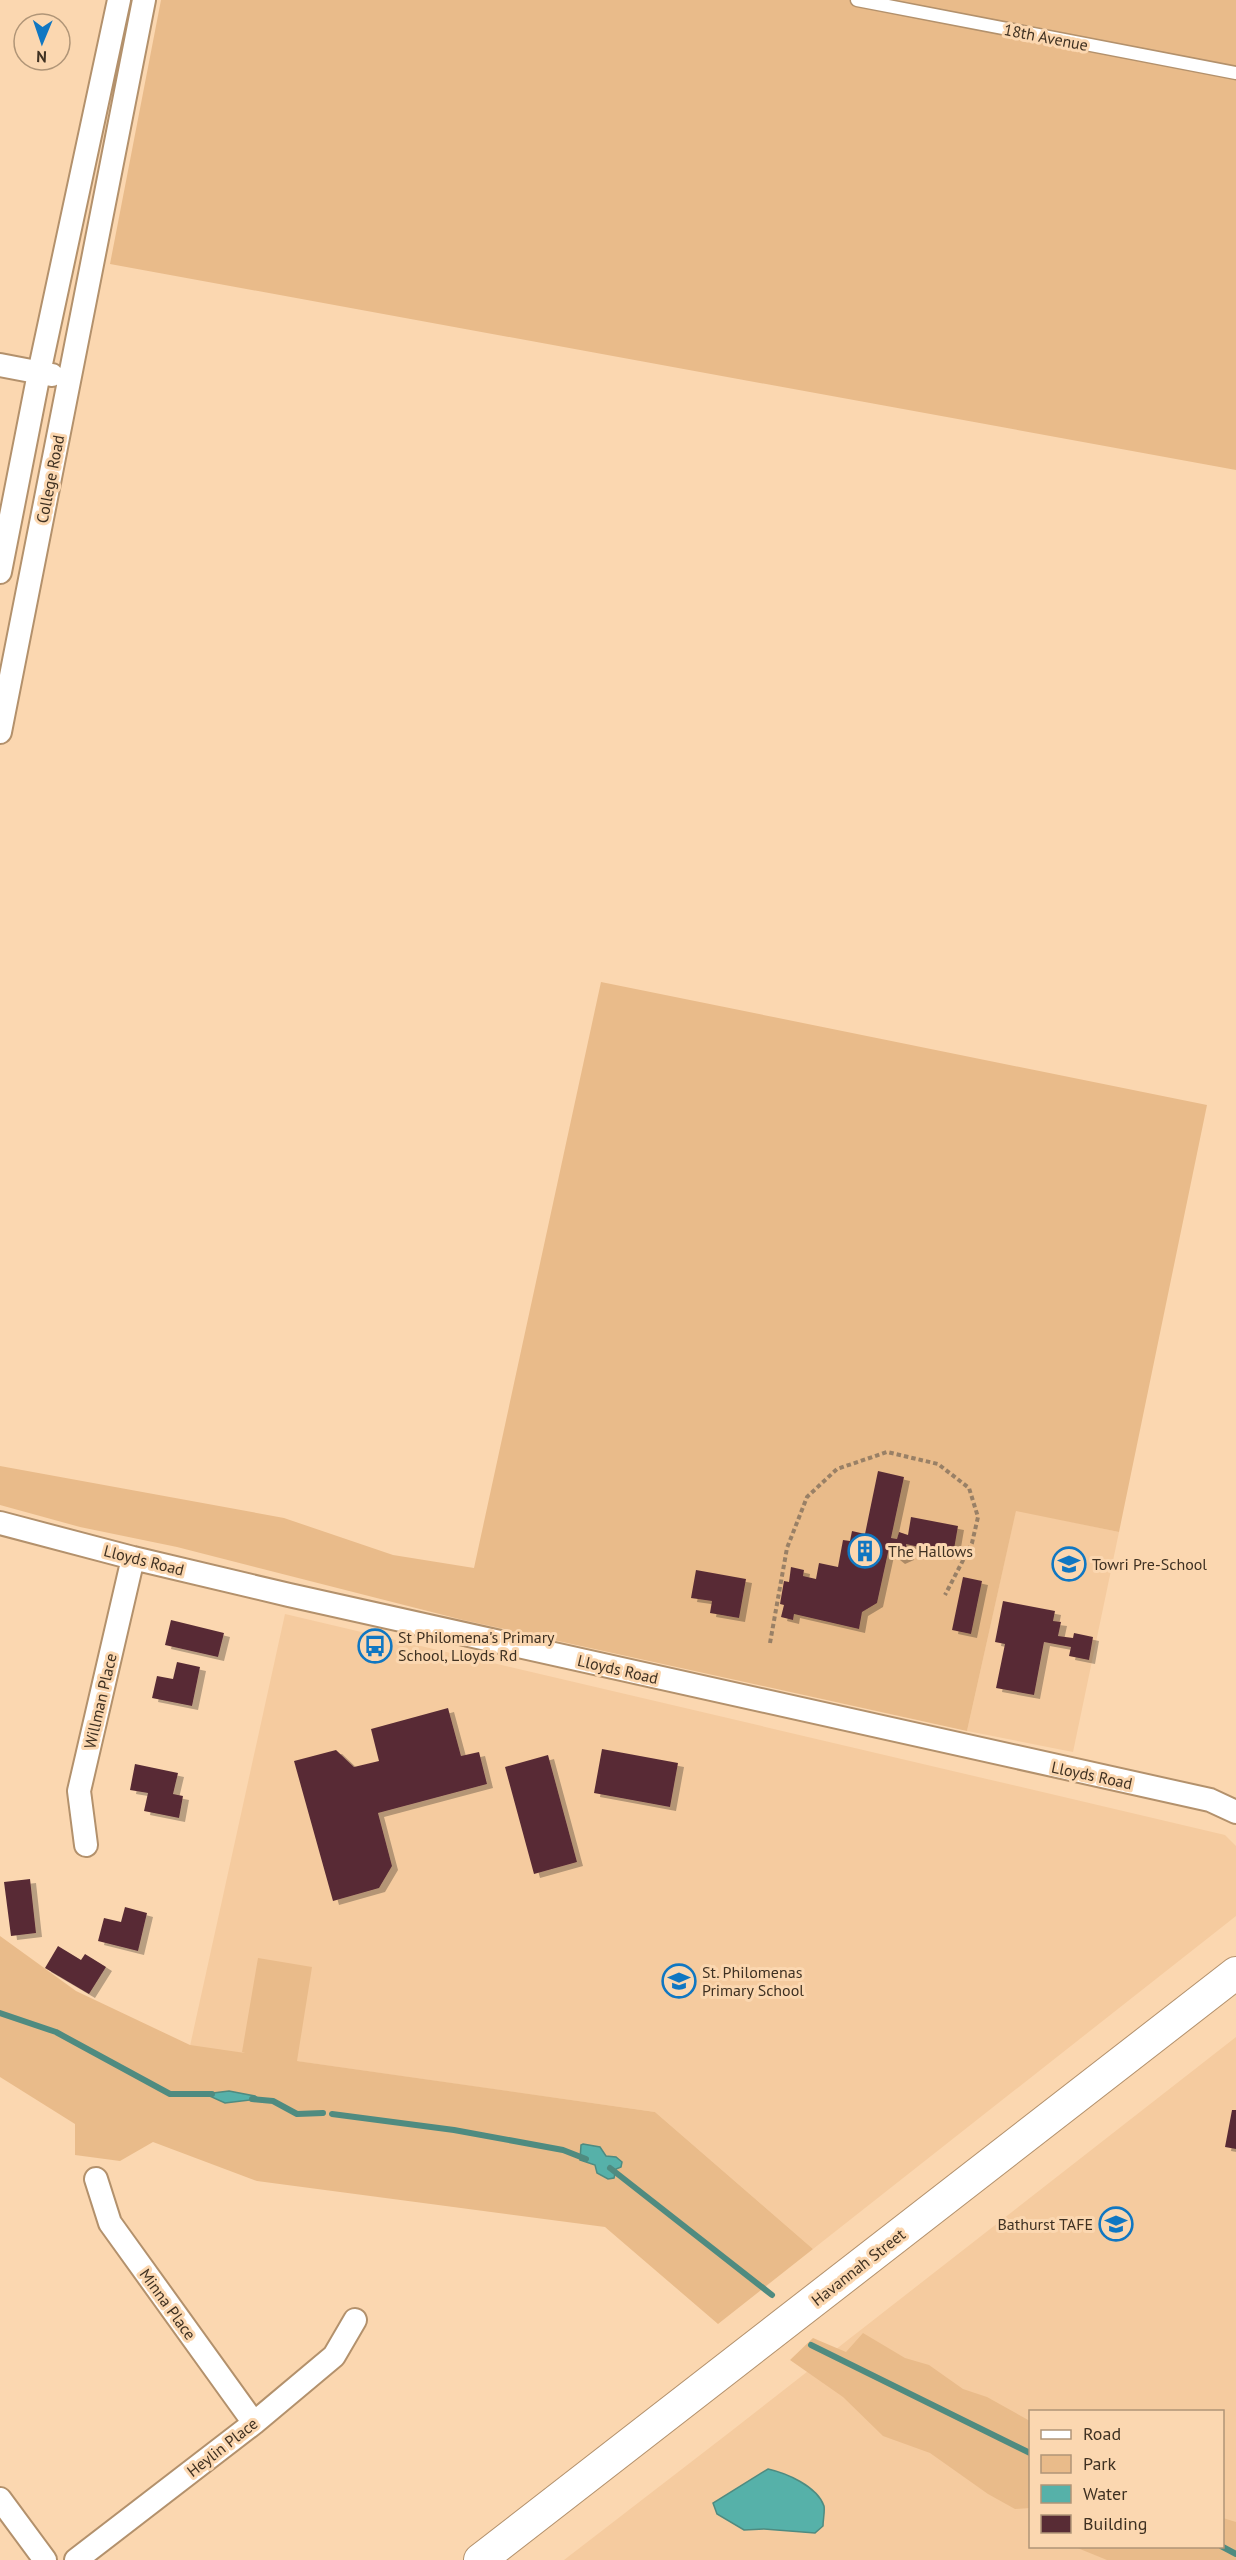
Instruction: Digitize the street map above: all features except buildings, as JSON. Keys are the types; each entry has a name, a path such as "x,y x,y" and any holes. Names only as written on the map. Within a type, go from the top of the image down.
{"street":[{"name":"College Road","path":"0,572 39,373 119,0"},
{"name":"College Road","path":"0,732 144,0"},
{"path":"73,220 101,226"},
{"path":"0,365 70,379"},
{"name":"Lloyds Road","path":"0,1523 133,1558 857,1723 1210,1800 1236,1812"},
{"name":"Willman Place","path":"86,1845 80,1791 133,1558"},
{"name":"Havannah Street","path":"480,2560 1236,1973"},
{"name":"Minna Place","path":"96,2179 110,2223 254,2423"},
{"name":"Heylin Place","path":"76,2560 254,2423 334,2356 355,2320"},
{"path":"0,2499 45,2560"}],"lane":[{"name":"18th Avenue","path":"857,0 1236,74"}],"path":[{"path":"770,1643 787,1548 807,1497 837,1469 887,1452 938,1464 969,1488 978,1517 972,1543 945,1595"}],"shaded area":[{"path":"1016,1510 1119,1532 1073,1752 967,1731"},
{"name":"St. Philomenas Primary School","path":"285,1614 1225,1835 1236,1846 1236,1916 813,2249 655,2112 190,2046"},
{"name":"Bathurst TAFE","path":"1236,2037 1236,2560 564,2560 730,2432"}],"green space":[{"path":"161,0 1236,0 1236,470 110,264"},
{"path":"601,982 1207,1105 1119,1532 1016,1511 967,1731 463,1620 177,1547 80,1527 0,1505 0,1466 284,1518 393,1555 474,1568"},
{"path":"0,1936 76,1991 190,2045 245,2053 242,2052 258,1958 312,1967 297,2061 655,2112 813,2249 718,2324 605,2227 257,2181 153,2142 120,2161 75,2155 75,2124 0,2077"},
{"path":"863,2333 905,2358 929,2365 963,2389 987,2397 1029,2420 1029,2508 1015,2509 988,2494 930,2453 883,2436 843,2397 790,2360 813,2338 846,2352"},
{"path":"1224,2518 1236,2522 1236,2560 1107,2560 1077,2548 1224,2548"}],"water":[{"path":"229,2091 255,2096 259,2099 225,2103 205,2094"},
{"path":"583,2144 600,2147 606,2156 616,2157 622,2162 621,2167 616,2169 614,2178 608,2179 597,2173 595,2165 580,2160"},
{"path":"768,2469 800,2482 815,2492 824,2508 823,2526 815,2533 764,2529 744,2530 717,2514 713,2503"}],"waterway":[{"path":"0,2013 56,2032 170,2094 212,2094"},
{"path":"252,2099 273,2101 297,2114 323,2113"},
{"path":"332,2114 454,2130 563,2150 586,2159"},
{"path":"610,2168 772,2295"},
{"path":"811,2345 1029,2453"},
{"path":"1224,2548 1236,2554"}],"place":[{"name":"The Hallows","path":"865,1551"},
{"name":"Towri Pre-School","path":"1069,1564"},
{"name":"St Philomena's Primary School, Lloyds Rd","path":"375,1646"},
{"name":"St. Philomenas Primary School","path":"679,1981"},
{"name":"Bathurst TAFE","path":"1116,2224"}]}
